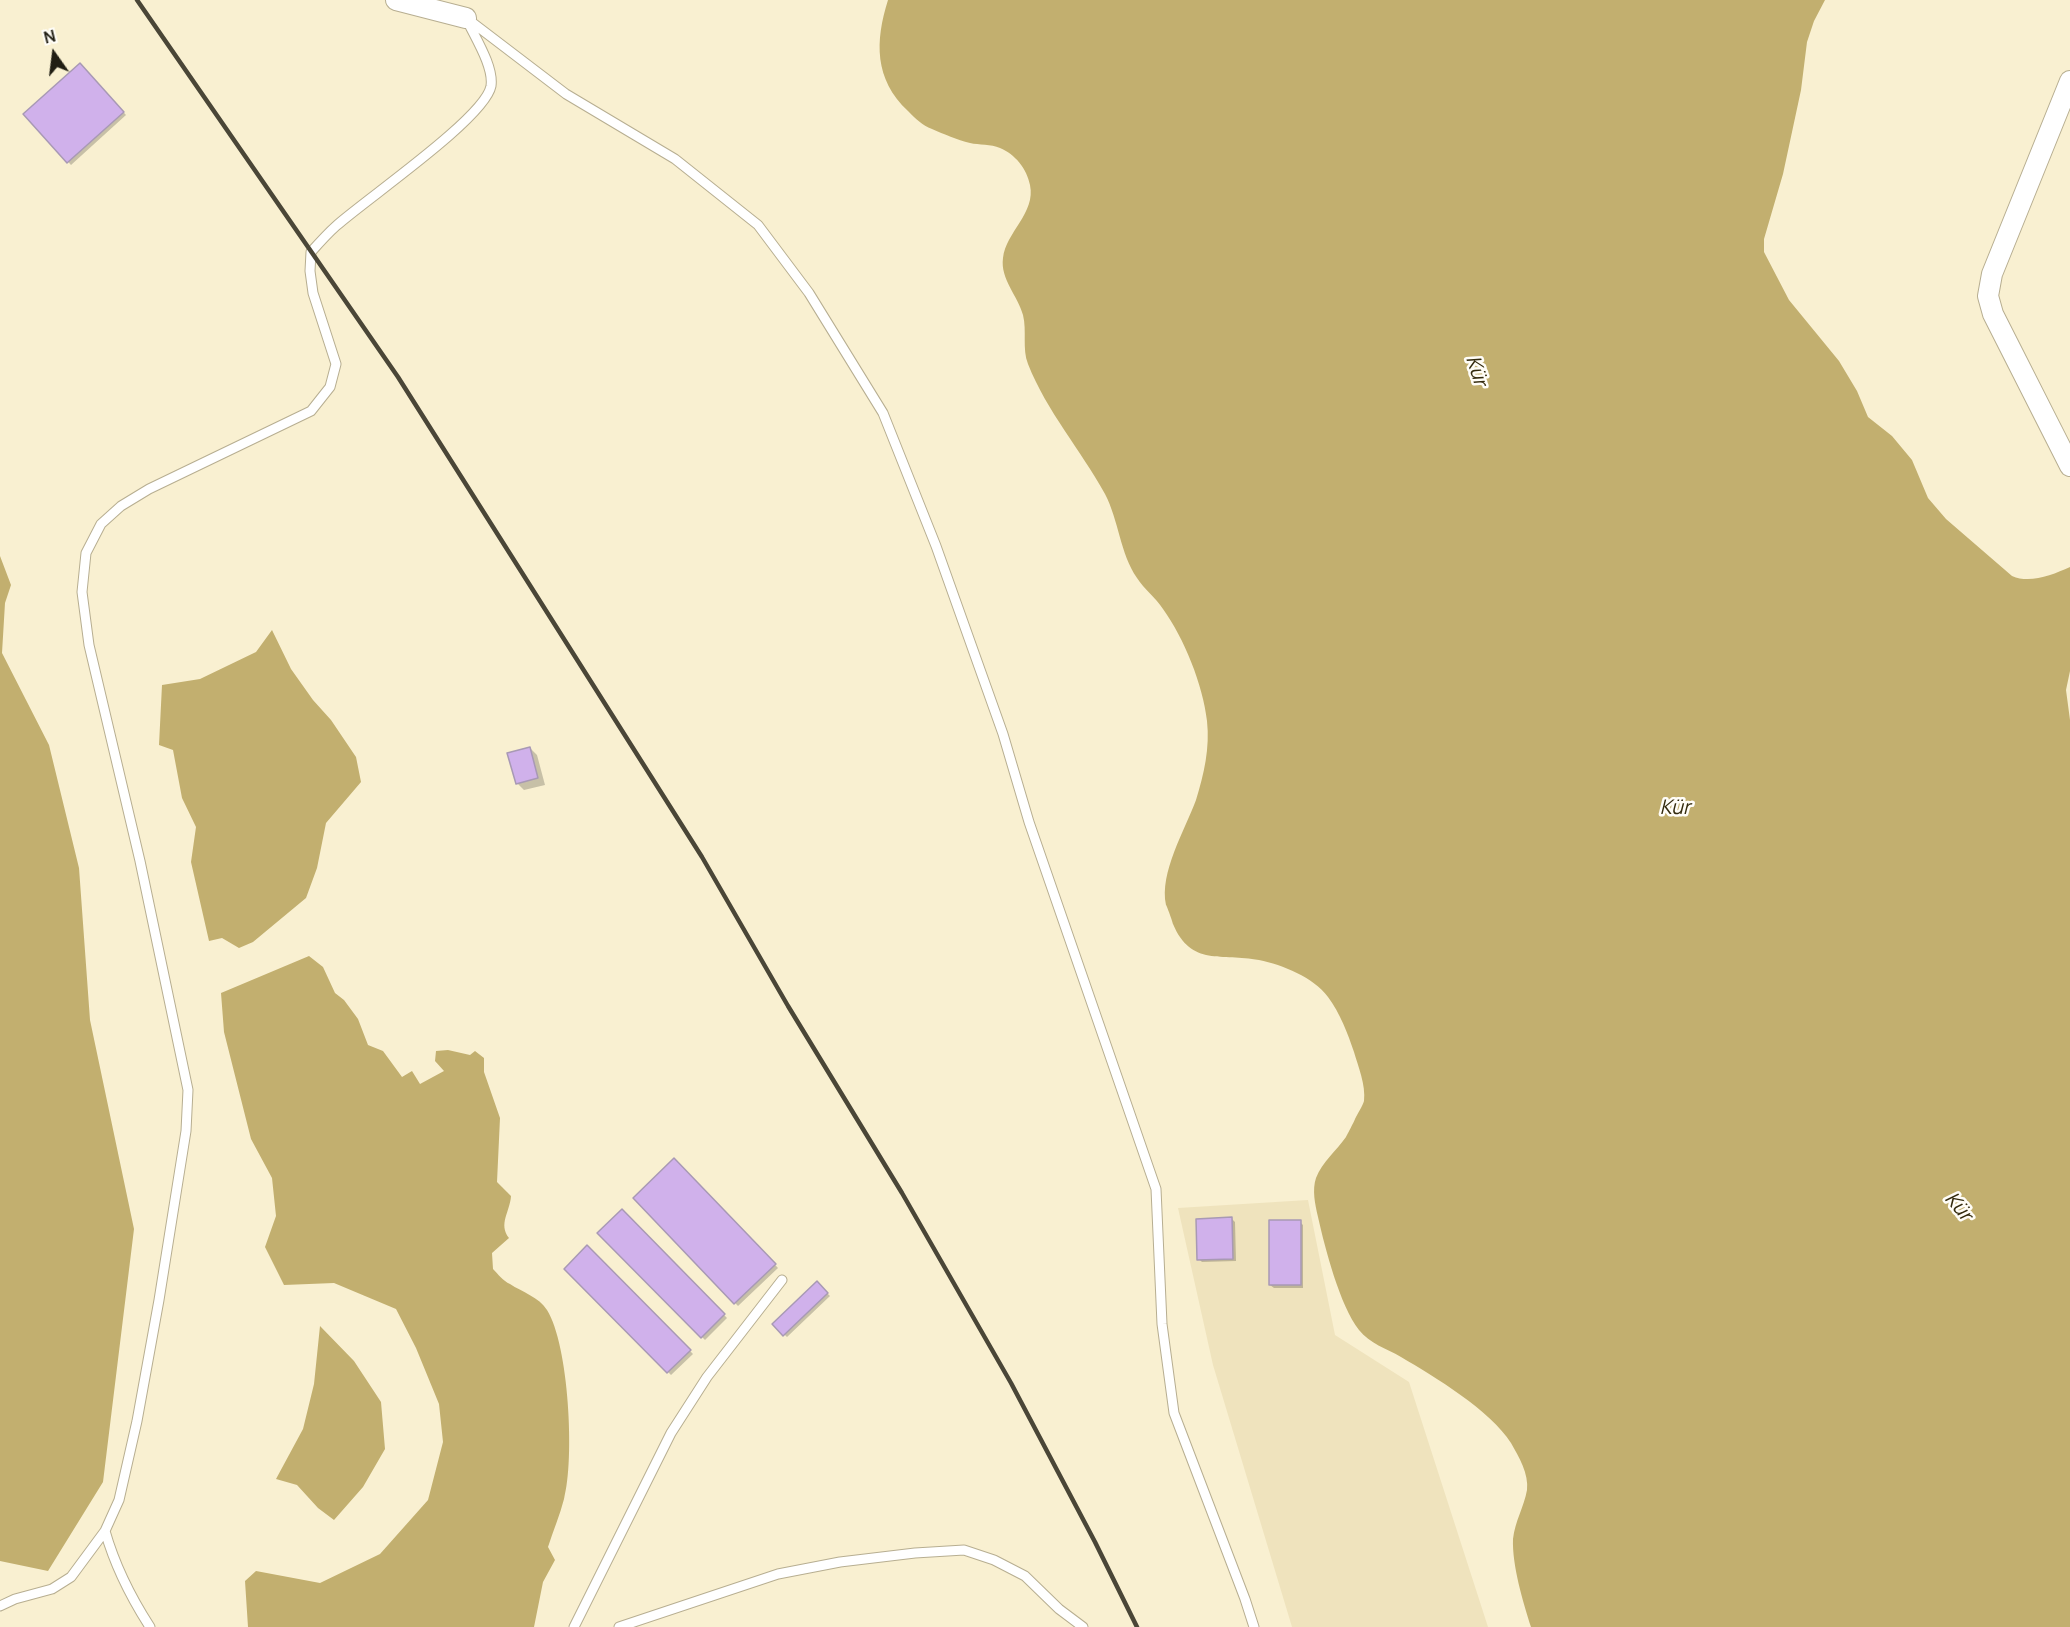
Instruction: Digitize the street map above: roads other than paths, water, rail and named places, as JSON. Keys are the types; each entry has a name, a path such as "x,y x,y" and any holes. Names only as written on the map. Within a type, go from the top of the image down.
{"street":[{"path":"396,0 466,18"},
{"path":"443,0 466,18"},
{"path":"2068,458 1993,314 1988,296 1992,273 2070,81"}],"lane":[{"path":"0,1606 15,1599 52,1589 71,1577 105,1530 119,1500 137,1421 159,1300 186,1131 188,1090 140,861 89,645 82,592 86,553 101,524 121,506 149,489 311,411 330,387 336,364 313,292 310,252 336,226 465,122 484,101 491,85 489,67 466,18"},
{"path":"466,18 566,94 675,159 758,225 809,293 883,413 936,546 999,723 1029,822 1156,1189 1162,1324 1174,1413 1254,1627"},
{"path":"574,1627 671,1433 707,1377 782,1280"},
{"path":"105,1530 112,1555 130,1597 150,1627"},
{"path":"619,1627 778,1574 840,1562 964,1550 994,1560 1025,1576 1059,1609 1083,1627"}],"water":[{"name":"Kür","path":"888,0 1825,0 1814,21 1807,42 1801,90 1783,174 1764,239 1764,252 1789,300 1839,361 1857,391 1868,417 1892,436 1912,460 1928,498 1946,519 2012,576 2034,579 2070,567 2070,671 2066,690 2070,720 2070,1627 1531,1627 1514,1560 1514,1532 1526,1496 1527,1484 1523,1466 1514,1448 1490,1418 1461,1395 1363,1335 1352,1320 1334,1276 1316,1207 1315,1183 1322,1167 1346,1137 1363,1103 1364,1095 1359,1069 1340,1017 1322,990 1306,978 1278,965 1259,960 1209,956 1198,952 1180,938 1173,924 1166,905 1166,879 1174,852 1196,800 1207,751 1207,721 1197,677 1171,621 1131,568 1105,494 1054,415 1028,364 1023,315 1003,266 1005,249 1029,205 1031,195 1026,173 1015,158 1000,148 965,142 922,124 897,99 883,73 880,59 881,30"},
{"path":"0,556 11,585 5,603 2,653 49,745 79,868 90,1020 134,1229 103,1482 48,1571 0,1561"},
{"path":"272,630 291,669 313,700 331,720 356,757 361,782 326,823 317,868 306,898 253,942 239,948 222,938 209,941 191,862 196,827 182,798 173,750 159,745 162,685 200,679 256,652"},
{"path":"309,956 323,967 335,993 344,1000 358,1019 368,1045 383,1051 402,1077 412,1071 420,1084 444,1071 435,1061 436,1051 448,1050 470,1055 475,1051 484,1058 484,1072 500,1118 497,1182 511,1196 505,1223 509,1238 492,1253 493,1269 505,1281 535,1298 547,1310 560,1349 568,1403 567,1481 562,1505 548,1547 555,1560 543,1582 534,1627 248,1627 245,1581 256,1571 320,1583 380,1554 428,1500 443,1442 439,1404 416,1348 396,1309 334,1283 284,1285 265,1247 276,1216 272,1178 251,1139 224,1032 221,993"},
{"path":"320,1326 354,1361 381,1402 385,1449 363,1487 334,1520 318,1508 297,1485 276,1479 303,1429 314,1384"}],"railway":[{"path":"137,0 398,377 702,857 788,1006 902,1193 1011,1383 1137,1627"}]}
